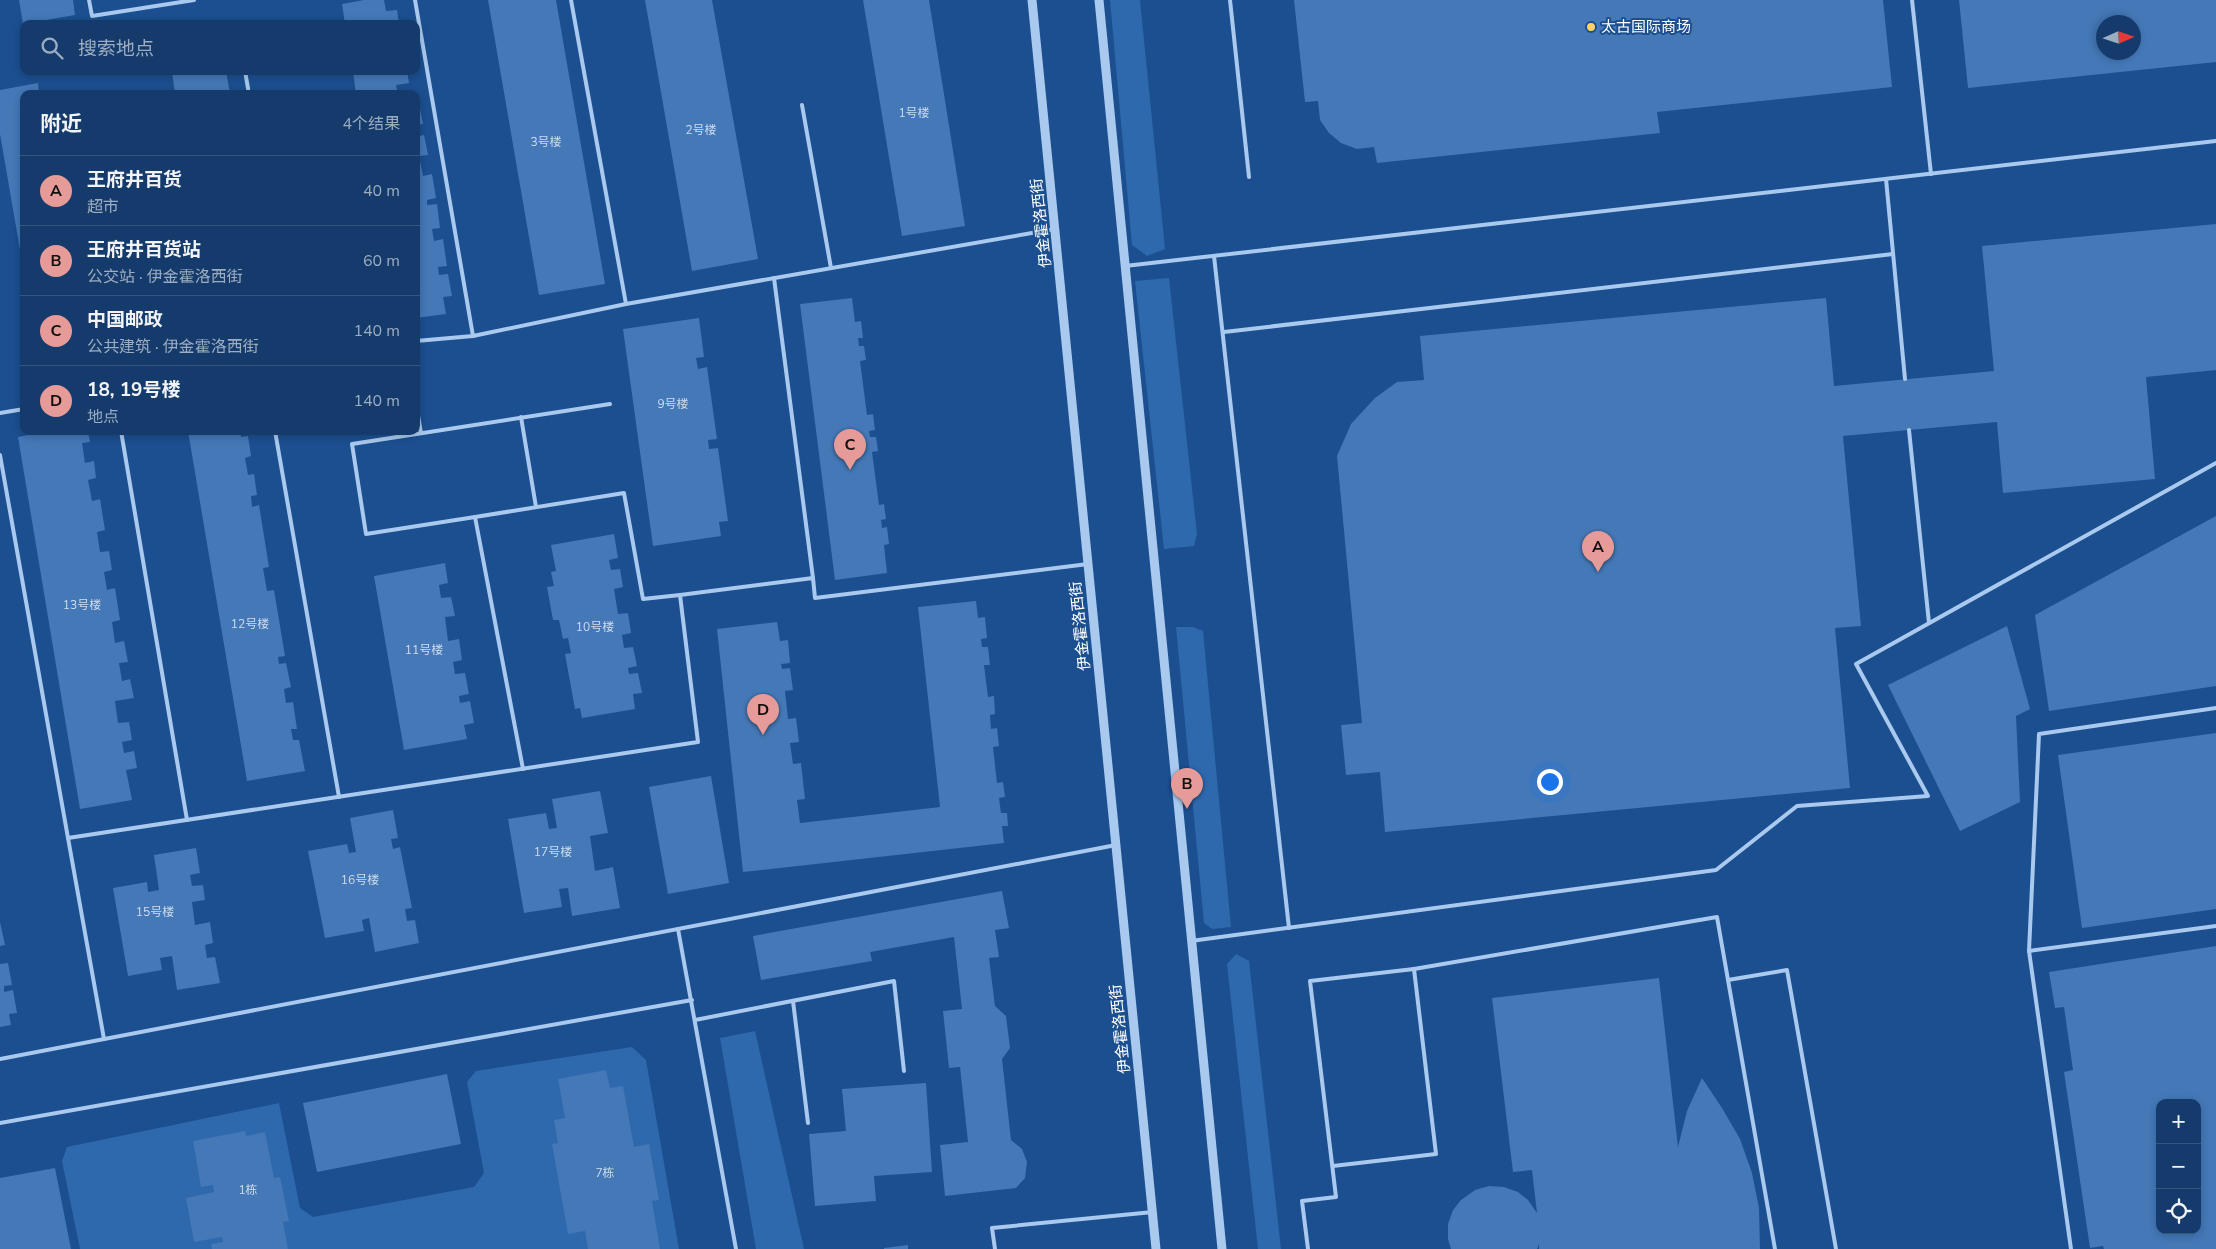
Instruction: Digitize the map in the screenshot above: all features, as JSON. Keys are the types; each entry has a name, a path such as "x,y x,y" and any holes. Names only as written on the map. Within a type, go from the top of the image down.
{"street":[{"name":"伊金霍洛西街","path":"1032,0 1156,1249"},
{"path":"1099,0 1222,1249"}],"lane":[{"path":"89,0 92,16 194,0"},
{"path":"415,0 418,20"},
{"path":"571,0 626,304"},
{"path":"1230,0 1249,177"},
{"path":"1912,0 1931,174"},
{"path":"420,29 473,336"},
{"path":"246,75 248,90"},
{"path":"802,105 831,268"},
{"path":"1125,266 2216,141"},
{"path":"1886,179 1905,379"},
{"path":"420,341 473,336 626,304 1055,229"},
{"path":"1224,332 1893,254"},
{"path":"1214,256 1224,332 1289,928"},
{"path":"774,278 815,598 1088,564"},
{"path":"420,427 421,433 610,404"},
{"path":"0,413 20,410"},
{"path":"521,417 536,507"},
{"path":"1909,430 1929,623"},
{"path":"122,435 188,820"},
{"path":"276,435 339,797"},
{"path":"408,435 352,444 366,534 624,493 643,599 813,578"},
{"path":"0,455 104,1039"},
{"path":"1191,941 1716,870 1797,806 1928,796 1856,664 2216,463"},
{"path":"475,517 523,769"},
{"path":"68,838 698,742 680,594"},
{"path":"2072,1249 2029,951 2039,734 2216,708"},
{"path":"0,1059 1116,845"},
{"path":"1308,1249 1302,1201 1336,1196 1310,981 1414,969 1717,917 1775,1249"},
{"path":"2029,951 2216,926"},
{"path":"678,929 736,1249"},
{"path":"1333,1166 1436,1154 1414,969"},
{"path":"1728,980 1787,970 1836,1249"},
{"path":"695,1020 894,980 904,1071"},
{"path":"0,1123 692,1000"},
{"path":"793,1001 808,1123"},
{"path":"995,1249 992,1228 1152,1212"}],"shaded area":[{"path":"1110,0 1140,0 1165,249 1147,256 1132,245"},
{"path":"1169,278 1197,534 1194,546 1164,549 1135,281"},
{"path":"1176,627 1193,627 1203,631 1231,927 1212,929 1204,923"},
{"path":"1236,954 1249,961 1281,1249 1258,1249 1227,964"},
{"path":"755,1031 804,1249 756,1249 720,1038"},
{"path":"632,1047 646,1060 679,1249 80,1249 62,1161 67,1147 279,1103 300,1208 313,1217 474,1187 484,1173 467,1082 476,1071"}],"building":[{"path":"19,0 73,0 75,15 46,20 22,20"},
{"path":"364,0 384,0 386,11 397,10 398,20 344,20 342,4"},
{"path":"488,0 556,0 605,284 539,295"},
{"path":"645,0 712,0 758,259 692,271"},
{"path":"863,0 929,0 965,226 902,236"},
{"path":"1294,0 1883,0 1892,87 1657,112 1660,133 1377,163 1374,147 1357,149 1341,143 1329,133 1320,120 1318,101 1305,102"},
{"path":"1959,0 2216,0 2216,62 1968,88"},
{"path":"173,75 227,75 229,90 174,90"},
{"path":"354,75 408,75 409,83 396,85 397,90 355,90"},
{"path":"38,83 39,90 20,90 20,250 0,134 0,90"},
{"path":"420,109 423,124 420,124"},
{"path":"424,135 428,155 420,156 420,136"},
{"path":"420,161 423,176 432,174 436,198 427,200 427,205 437,204 440,228 432,229 434,241 443,239 447,266 438,267 439,275 448,274 452,296 443,297 446,314 420,317"},
{"path":"2216,224 2216,370 2146,377 2155,479 2003,493 1997,422 1843,436 1861,626 1835,628 1850,788 1385,832 1380,772 1346,775 1341,725 1362,723 1337,456 1351,424 1375,398 1397,382 1424,380 1420,336 1826,298 1834,386 1994,371 1982,246"},
{"path":"852,298 855,322 861,321 863,338 858,338 859,346 864,346 866,360 860,361 867,415 873,414 875,430 869,431 870,437 876,437 878,451 872,452 879,505 884,504 886,519 881,520 882,528 887,527 889,544 884,545 887,573 835,580 800,304"},
{"path":"699,318 704,357 696,358 698,369 707,367 717,439 708,440 709,449 718,448 728,521 719,522 721,536 653,546 623,329"},
{"path":"28,435 89,435 90,442 82,443 85,463 94,461 96,478 88,480 92,501 100,499 105,530 97,532 100,552 109,551 112,570 104,572 107,590 115,588 120,620 112,622 115,643 124,641 128,662 119,663 122,681 130,679 134,698 115,701 118,723 129,722 132,740 122,742 124,753 134,751 137,768 126,770 132,800 80,809 18,437"},
{"path":"189,435 248,436 251,456 245,458 248,475 254,474 257,495 251,496 252,507 259,505 269,567 263,568 267,591 274,590 285,656 278,657 279,664 286,663 291,687 284,689 286,703 293,702 297,729 291,729 293,740 299,740 305,771 247,781"},
{"path":"2216,516 2216,686 2049,711 2035,615"},
{"path":"614,534 618,558 609,560 611,570 620,569 623,587 614,589 618,614 628,613 631,633 622,635 624,648 633,647 637,666 628,668 629,674 638,673 642,693 633,694 635,709 582,718 580,708 575,709 565,654 571,653 568,638 563,639 559,620 553,620 547,587 554,586 551,572 556,571 551,545"},
{"path":"445,563 448,583 439,585 441,598 451,597 455,616 445,617 448,641 459,639 462,660 453,662 455,674 465,673 469,694 459,696 460,703 470,701 474,723 464,725 467,739 404,750 374,576"},
{"path":"976,601 978,618 985,617 987,638 981,639 982,647 988,647 990,665 984,665 988,697 994,696 995,714 990,715 991,729 997,728 999,746 993,747 997,783 1003,782 1005,797 999,798 1001,813 1007,813 1008,826 1002,826 1004,843 743,872 717,629 777,622 780,641 788,640 790,663 781,664 782,669 790,668 793,690 785,691 788,719 796,718 799,742 790,743 793,764 801,763 805,799 797,800 800,823 940,807 918,607"},
{"path":"2007,626 2030,709 2016,716 2020,802 1960,831 1888,685"},
{"path":"2216,733 2216,909 2082,928 2058,755"},
{"path":"711,776 729,883 668,894 649,787"},
{"path":"600,791 608,833 590,836 595,871 613,867 620,908 572,916 568,888 559,889 562,907 524,913 508,819 546,813 549,829 557,828 552,799"},
{"path":"393,810 398,838 391,839 393,849 400,847 412,908 405,909 407,921 415,920 419,943 375,952 369,918 362,920 364,931 325,938 308,851 347,844 349,853 356,852 350,818"},
{"path":"196,848 200,873 190,875 192,886 203,885 205,900 192,902 195,925 210,922 213,943 205,945 207,958 215,957 220,983 177,990 172,956 160,958 162,970 128,976 113,888 147,882 148,892 159,890 154,855"},
{"path":"1002,891 1009,928 995,930 999,957 989,958 995,1006 1006,1016 1010,1048 1002,1059 1011,1140 1022,1149 1027,1162 1025,1178 1016,1188 945,1196 940,1145 968,1142 960,1067 949,1068 943,1011 962,1009 954,937 870,952 872,961 761,980 753,936"},
{"path":"0,922 5,945 0,946"},
{"path":"2216,946 2216,1249 2104,1249 2103,1246 2090,1248 2064,1072 2073,1070 2064,1007 2055,1008 2049,972"},
{"path":"8,963 12,985 4,986 4,992 13,990 17,1013 9,1014 11,1025 0,1027 0,964"},
{"path":"1659,978 1678,1147 1687,1111 1702,1078 1740,1139 1752,1173 1759,1208 1760,1249 1539,1249 1539,1244 1537,1249 1451,1249 1448,1239 1448,1224 1453,1210 1461,1200 1475,1190 1489,1186 1504,1187 1518,1192 1528,1200 1537,1213 1532,1170 1513,1172 1492,998"},
{"path":"606,1070 610,1088 623,1086 634,1147 649,1144 659,1200 652,1201 660,1249 588,1249 585,1231 568,1234 552,1144 558,1143 554,1120 565,1118 558,1079"},
{"path":"447,1074 461,1144 317,1172 303,1103"},
{"path":"926,1083 932,1172 874,1176 876,1201 815,1206 809,1134 846,1131 842,1089"},
{"path":"245,1131 246,1136 265,1132 274,1178 280,1177 289,1221 283,1222 288,1249 212,1249 211,1244 223,1242 222,1237 194,1242 186,1198 214,1192 213,1185 201,1187 193,1141"},
{"path":"55,1168 71,1249 0,1249 0,1178"},
{"path":"908,1245 908,1249 884,1249 884,1248"}],"place":[{"name":"太古国际商场","path":"1591,27"},
{"name":"中国邮政","path":"850,470"},
{"name":"王府井百货","path":"1598,572"},
{"name":"18, 19号楼","path":"763,735"},
{"name":"王府井百货站","path":"1187,809"}]}
